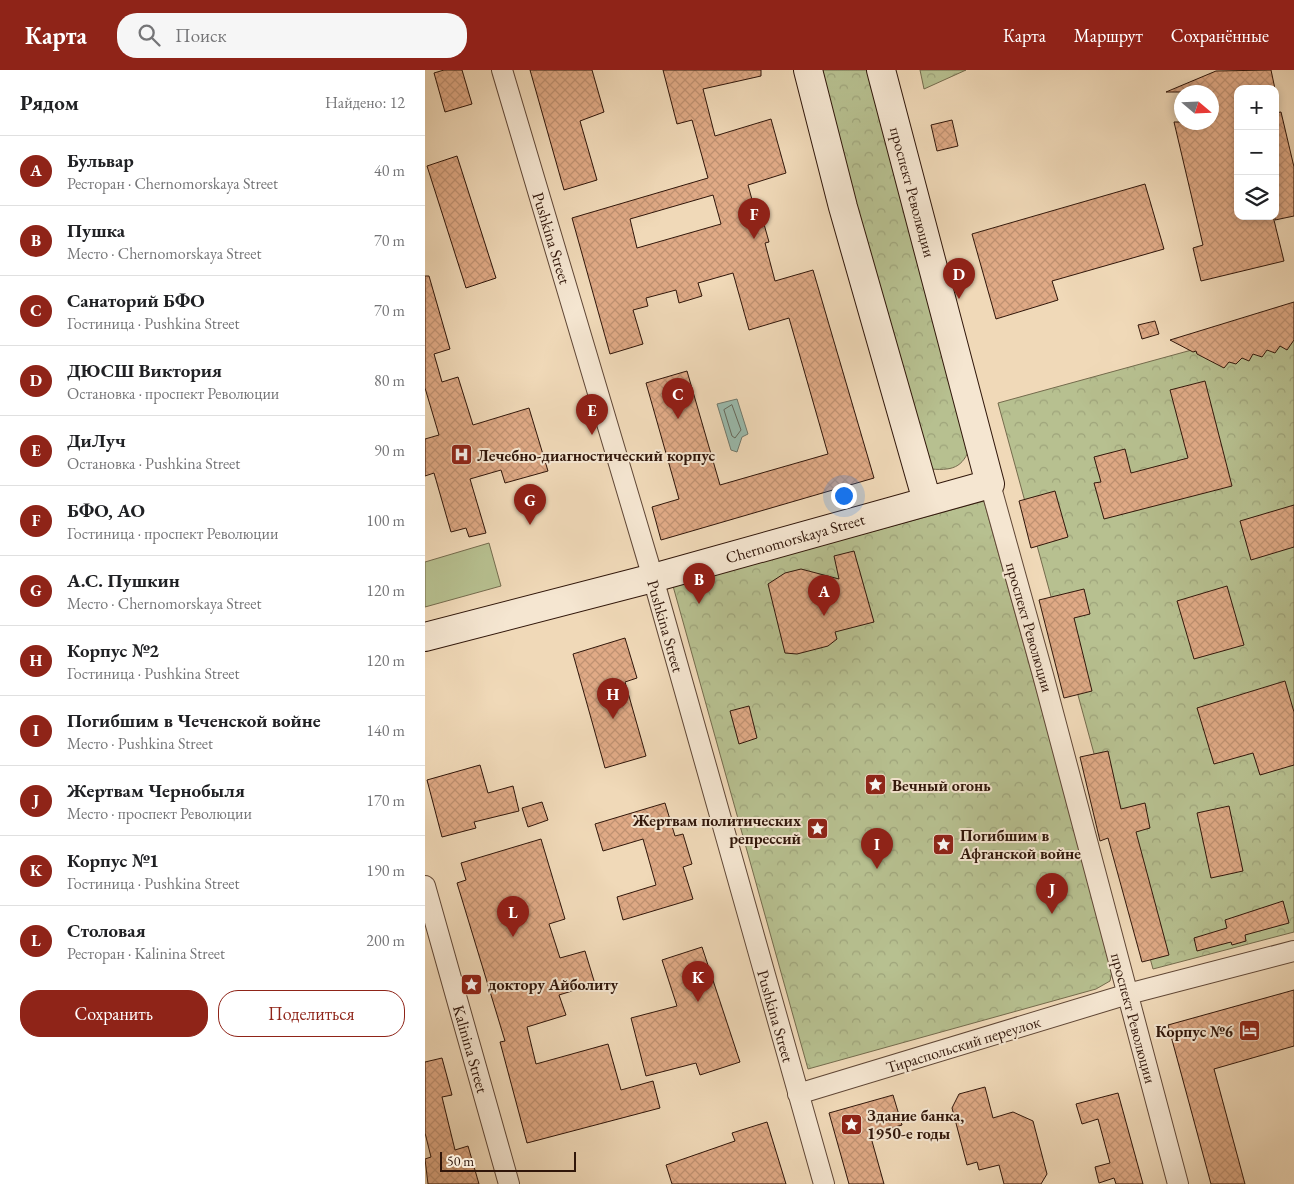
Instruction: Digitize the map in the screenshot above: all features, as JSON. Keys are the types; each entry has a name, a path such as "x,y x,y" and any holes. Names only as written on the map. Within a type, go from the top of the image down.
{"street":[{"name":"Pushkina Street","path":"502,70 653,578 824,1184"},
{"path":"808,70 843,207 927,501"},
{"name":"проспект Революции","path":"881,70 1177,1184"},
{"name":"Chernomorskaya Street","path":"425,637 653,578 990,484"},
{"name":"Kalinina Street","path":"425,886 509,1184"},
{"name":"Тираспольский переулок","path":"798,1094 1128,994 1294,950"}],"green space":[{"path":"815,70 871,70 972,442 966,457 953,468 931,469"},
{"path":"920,70 966,70 924,89"},
{"path":"1294,322 1294,932 1153,969 998,403"},
{"path":"984,501 1113,966 1110,981 1096,989 808,1069 673,586"},
{"path":"489,543 501,586 425,607 425,562"}],"water":[{"path":"737,399 748,434 742,437 737,452 731,450 717,404"}],"building":[{"path":"444,70 462,70 472,104 445,112 434,73"},
{"path":"530,70 592,70 604,112 580,121 597,180 564,190"},
{"path":"663,70 761,70 761,76 703,89 715,136 771,119 786,173 748,185 757,218 762,217 769,242 765,243 775,281 813,270 874,478 661,540 652,507 679,499 646,383 687,371 720,485 828,454 789,318 749,330 733,273 698,283 702,296 679,303 676,290 646,298 648,306 633,310 643,344 610,354 572,218 708,178 692,120 677,124","holes":["713,195 721,224 637,248 630,219"]},
{"path":"1271,70 1274,85 1234,85 1234,220 1274,220 1284,261 1201,281 1193,248 1203,245 1176,130 1219,130 1219,85 1183,85 1216,71"},
{"path":"1279,112 1281,112 1294,167 1294,216 1279,219 1279,130"},
{"path":"952,120 958,146 937,151 931,125"},
{"path":"457,156 496,278 466,288 427,166"},
{"path":"1145,184 1164,249 1052,281 1058,300 996,319 972,234"},
{"path":"425,276 429,276 450,349 434,354 442,382 458,377 473,425 529,408 548,471 505,483 501,470 470,479 486,533 469,537 466,528 451,532 434,473 425,476 425,439 439,435 425,388"},
{"path":"1294,302 1294,340 1287,350 1280,346 1275,353 1267,350 1262,357 1253,354 1249,361 1242,358 1236,364 1229,362 1224,368 1197,354 1196,351 1193,352 1170,340"},
{"path":"1155,321 1159,334 1142,339 1138,325"},
{"path":"1205,381 1232,486 1104,519 1094,483 1101,482 1094,457 1125,449 1131,473 1188,458 1170,390"},
{"path":"1055,491 1068,537 1031,548 1019,501"},
{"path":"1294,505 1294,547 1251,560 1240,521"},
{"path":"854,551 874,622 835,632 837,639 828,646 797,654 785,653 768,584 785,573 801,569 839,579 834,556"},
{"path":"1227,586 1244,645 1194,659 1177,601"},
{"path":"1084,589 1090,614 1074,618 1092,691 1064,698 1039,600"},
{"path":"625,638 637,678 625,682 646,756 605,768 573,654"},
{"path":"1285,681 1294,712 1294,765 1260,775 1253,753 1214,764 1197,708"},
{"path":"749,706 757,738 739,744 730,711"},
{"path":"1108,751 1121,809 1145,803 1150,828 1136,832 1169,955 1142,962 1108,838 1100,841 1080,757"},
{"path":"480,765 488,793 513,786 519,811 474,822 476,828 442,837 427,780"},
{"path":"542,802 548,820 528,827 522,808"},
{"path":"665,803 675,836 683,834 692,864 683,867 693,899 623,920 617,897 656,885 643,839 603,851 595,824"},
{"path":"1229,806 1243,871 1211,878 1197,813"},
{"path":"541,839 565,919 549,924 560,958 585,951 595,984 559,995 566,1015 527,1027 536,1064 608,1044 621,1090 653,1081 660,1108 527,1143 500,1042 505,1041 457,883 466,880 461,863"},
{"path":"1283,901 1289,923 1245,935 1246,941 1232,945 1231,942 1197,951 1194,938 1227,928 1225,920"},
{"path":"702,947 740,1062 700,1075 696,1063 646,1076 631,1018 677,1006 662,960"},
{"path":"1294,990 1294,1046 1214,1069 1245,1184 1211,1184 1168,1025"},
{"path":"442,1058 452,1095 442,1097 455,1150 468,1146 479,1184 428,1184 425,1159 431,1157 425,1133 425,1062"},
{"path":"985,1087 993,1118 1013,1112 1033,1121 1047,1174 1041,1184 1004,1184 999,1165 979,1170 977,1162 967,1165 952,1108 959,1094"},
{"path":"1118,1093 1143,1184 1116,1184 1114,1178 1099,1183 1095,1167 1110,1163 1098,1119 1082,1124 1076,1104"},
{"path":"893,1095 902,1125 870,1134 884,1184 849,1184 829,1113"},
{"path":"767,1122 786,1184 672,1184 666,1165 735,1141 732,1133"}],"place":[{"name":"БФО, АО","path":"754,239"},
{"name":"ДЮСШ Виктория","path":"959,299"},
{"name":"Санаторий БФО","path":"678,419"},
{"name":"ДиЛуч","path":"592,435"},
{"name":"Лечебно-диагностический корпус","path":"461,455"},
{"name":"А.С. Пушкин","path":"530,525"},
{"name":"Пушка","path":"699,604"},
{"name":"Бульвар","path":"824,616"},
{"name":"Корпус №2","path":"613,719"},
{"name":"Вечный огонь","path":"876,785"},
{"name":"Жертвам политических репрессий","path":"817,829"},
{"name":"Погибшим в Афганской войне","path":"944,844"},
{"name":"Погибшим в Чеченской войне","path":"877,869"},
{"name":"Жертвам Чернобыля","path":"1052,914"},
{"name":"Столовая","path":"513,937"},
{"name":"доктору Айболиту","path":"472,984"},
{"name":"Корпус №1","path":"698,1002"},
{"name":"Корпус №6","path":"1249,1031"},
{"name":"Здание банка, 1950-е годы","path":"851,1124"}]}
